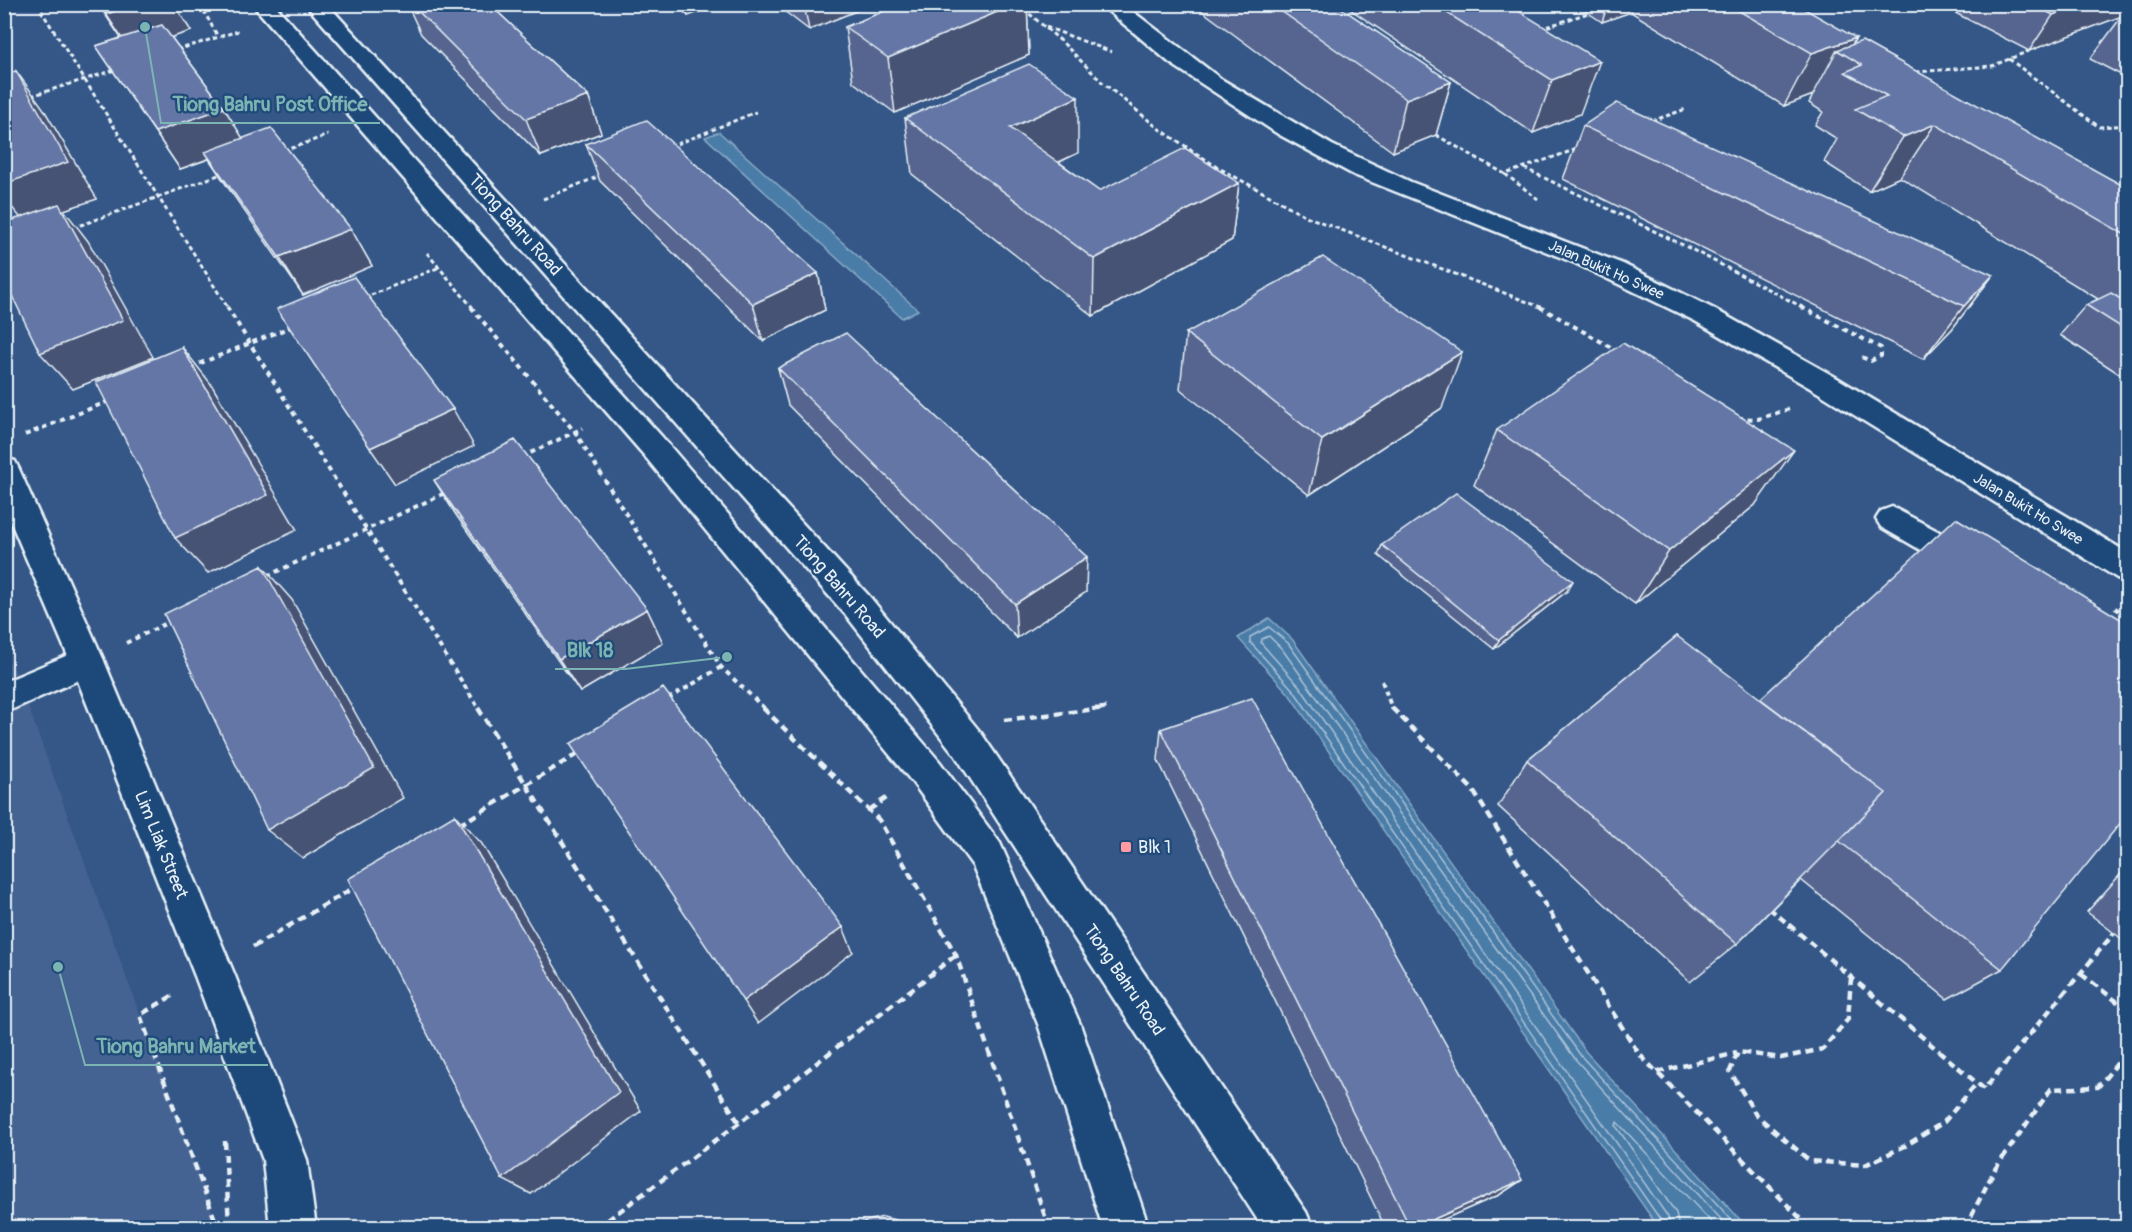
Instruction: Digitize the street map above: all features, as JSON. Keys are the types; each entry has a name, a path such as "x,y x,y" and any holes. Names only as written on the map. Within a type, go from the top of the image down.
{"main road":[{"name":"Tiong Bahru Road","path":"315,4 857,605 968,744 1290,1227"},
{"name":"Jalan Bukit Ho Swee","path":"1110,4 1145,34 1215,85 1263,117 1317,147 1400,187 1642,283 1798,368 2127,568"},
{"path":"268,12 621,410 926,772 987,855 1059,1024 1126,1227"},
{"name":"Lim Liak Street","path":"10,454 87,661 285,1160 292,1227"},
{"path":"1892,519 2000,581"},
{"path":"4,698 87,661"}],"path":[{"path":"37,4 739,1123"},
{"path":"200,4 218,37"},
{"path":"1018,4 1118,95 1158,128 1217,167 1308,217 1536,304 1616,350"},
{"path":"174,51 218,37 268,12"},
{"path":"1534,32 1588,13"},
{"path":"1916,72 1992,66 2029,51"},
{"path":"2009,59 2099,127 2127,125"},
{"path":"27,97 118,69"},
{"path":"1643,124 1686,109"},
{"path":"669,148 756,112"},
{"path":"281,152 365,121"},
{"path":"1436,135 1505,174 1547,205"},
{"path":"1505,174 1578,148"},
{"path":"1524,168 1689,248 1881,348 1881,356 1871,361 1850,351"},
{"path":"70,229 225,172"},
{"path":"505,214 603,174"},
{"path":"425,249 575,432 721,667 879,820 956,955 1049,1227"},
{"path":"361,299 480,251"},
{"path":"186,369 295,326"},
{"path":"10,454 111,400"},
{"path":"1730,417 1758,418 1797,407"},
{"path":"513,461 621,410"},
{"path":"262,578 450,490"},
{"path":"2107,604 2127,616"},
{"path":"87,661 178,618"},
{"path":"660,704 721,667"},
{"path":"1382,681 1393,711 1472,789 1639,1054 1810,1227"},
{"path":"456,827 588,747"},
{"path":"212,972 365,881"},
{"path":"1766,905 1984,1089 2115,932"},
{"path":"597,1227 739,1123 956,955"},
{"path":"2080,974 2127,1010"},
{"path":"1657,1072 1738,1052 1781,1058 1823,1049 1848,1019 1851,976"},
{"path":"140,1015 218,1227"},
{"path":"1965,1227 1995,1169 2051,1089 2098,1087 2127,1050"},
{"path":"1738,1052 1730,1071 1756,1114 1810,1161 1865,1165 1944,1122 1977,1083"}],"shaded area":[{"path":"12,662 218,1227 5,1228 4,665"}],"water":[{"path":"719,132 918,310 902,318 705,137"},
{"path":"1269,618 1292,639 1586,1052 1747,1227 1658,1227 1289,694 1238,638"}],"building":[{"path":"99,4 138,4 106,14"},
{"path":"411,4 489,4 588,96 526,119"},
{"path":"902,4 1016,4 888,58 845,27"},
{"path":"1271,4 1335,4 1451,82 1406,99"},
{"path":"1433,4 1507,4 1600,61 1552,80"},
{"path":"1727,4 1796,4 1856,38 1812,53"},
{"path":"2032,4 2082,4 2053,15"},
{"path":"162,25 224,108 155,132 96,46"},
{"path":"1862,41 2127,188 2127,236 1935,124 1903,137 1855,109 1887,96 1845,72 1862,65 1837,50"},
{"path":"1029,64 1078,97 1010,128 1099,191 1185,148 1239,183 1094,259 905,118"},
{"path":"16,71 68,162 4,184 4,75"},
{"path":"1617,103 1993,275 1964,306 1583,126"},
{"path":"646,120 818,273 753,304 586,144"},
{"path":"271,128 351,229 279,257 205,152"},
{"path":"59,204 123,320 40,353 4,279 4,223"},
{"path":"1323,257 1462,352 1322,440 1186,333"},
{"path":"354,277 453,409 370,448 277,309"},
{"path":"2111,293 2127,303 2127,331 2086,305"},
{"path":"846,333 1087,557 1015,604 778,368"},
{"path":"1623,343 1794,450 1669,551 1497,430"},
{"path":"182,347 268,495 175,538 96,382"},
{"path":"515,440 647,609 559,659 434,480"},
{"path":"1456,493 1573,581 1499,640 1382,545"},
{"path":"1956,518 2127,623 2127,815 2002,969 1839,841 1886,793 1760,699"},
{"path":"262,566 374,768 267,830 164,614"},
{"path":"1677,636 1886,793 1737,944 1527,760"},
{"path":"663,688 843,927 743,1001 570,744"},
{"path":"1252,698 1522,1180 1416,1227 1410,1227 1161,729"},
{"path":"455,815 619,1092 502,1179 348,879"},
{"path":"883,1217 921,1227 844,1227"}],"place":[{"name":"Tiong Bahru Post Office","path":"145,27"},
{"name":"Blk 18","path":"727,657"},
{"name":"Blk 1","path":"1126,847"},
{"name":"Tiong Bahru Market","path":"58,967"}]}
